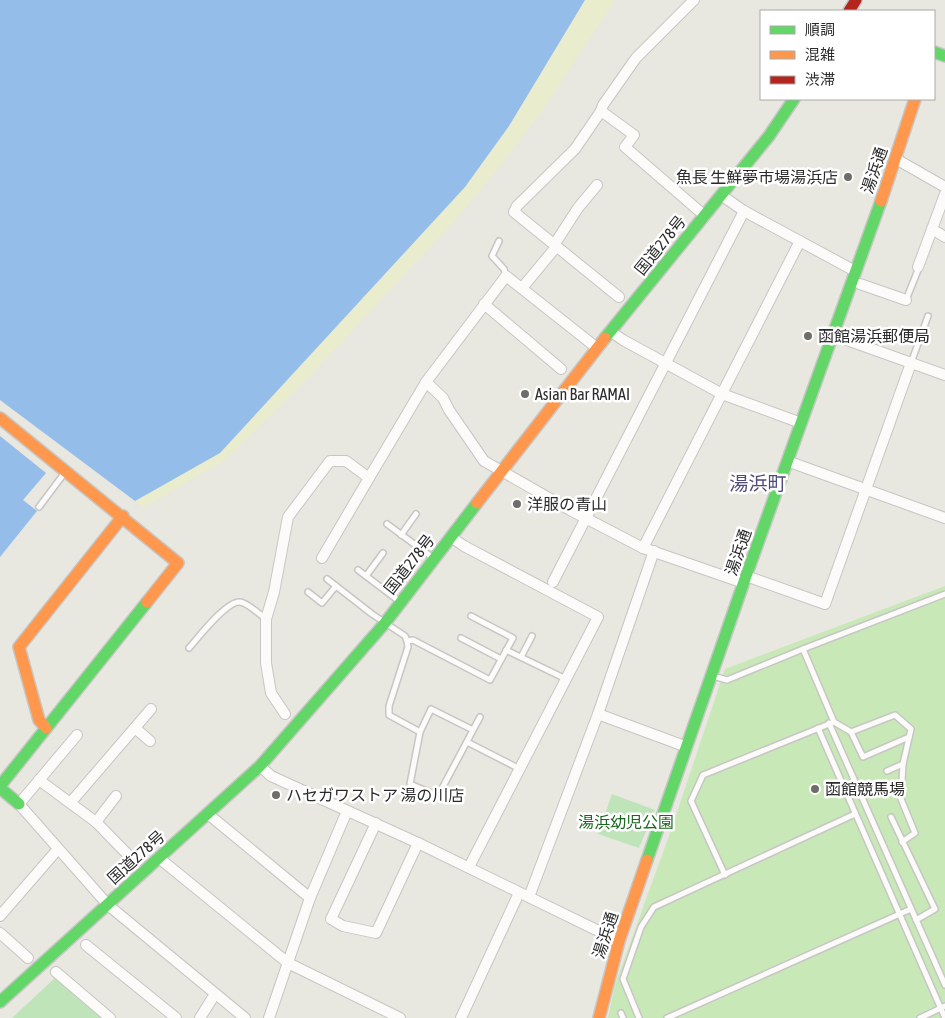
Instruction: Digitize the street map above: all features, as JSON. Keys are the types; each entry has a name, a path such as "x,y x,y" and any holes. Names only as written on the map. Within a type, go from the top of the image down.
{"main road":[{"name":"国道278号","path":"0,1002 260,766 329,689 385,623 610,330 769,136 793,100"},
{"name":"湯浜通","path":"600,1018 619,941 787,461 896,159 915,100"},
{"path":"0,418 123,516 178,563 0,787 19,804"},
{"path":"46,728 39,720 20,647 123,516"}],"street":[{"path":"619,297 514,212 517,206 575,150 636,58 694,0"},
{"path":"601,111 634,135 625,147 705,216"},
{"path":"896,159 945,187"},
{"path":"522,288 555,246 578,208 597,185"},
{"path":"918,267 945,194"},
{"path":"721,195 744,211 856,271"},
{"path":"553,582 744,211"},
{"path":"932,230 945,237"},
{"path":"643,548 800,241"},
{"path":"322,558 426,382 506,276 597,348"},
{"path":"860,284 906,300"},
{"path":"484,304 561,369"},
{"path":"610,330 623,340 722,394 801,423"},
{"path":"833,335 945,375"},
{"path":"426,382 443,398 449,410 484,461 502,472 643,548 826,604 912,363"},
{"path":"285,714 271,693 266,663 266,619 274,592 288,517 330,461 346,462 369,478"},
{"path":"787,461 866,490 944,515"},
{"path":"451,537 464,546 598,617 469,867"},
{"path":"529,897 598,714 654,551"},
{"path":"71,802 151,709"},
{"path":"598,714 687,747"},
{"path":"135,728 150,740"},
{"path":"77,735 19,804 108,905 245,1018"},
{"path":"260,766 271,776 469,867 619,941"},
{"path":"39,780 96,822 134,860"},
{"path":"96,822 116,796"},
{"path":"268,1018 310,898 347,812"},
{"path":"208,814 310,898"},
{"path":"376,823 331,920 343,926 376,933 418,843"},
{"path":"0,916 58,849"},
{"path":"159,858 288,962 400,1018"},
{"path":"461,1018 519,892"},
{"path":"0,933 28,958"},
{"path":"86,945 176,1018"},
{"path":"56,972 110,1018"},
{"path":"200,1018 215,994"}],"lane":[{"path":"499,241 492,256 504,270 506,276"},
{"path":"906,300 918,267"},
{"path":"912,363 928,316"},
{"path":"38,507 66,471"},
{"path":"401,535 416,514"},
{"path":"387,524 434,558"},
{"path":"366,576 382,553"},
{"path":"358,570 400,602"},
{"path":"327,579 405,636 408,647 389,706 389,715 420,732"},
{"path":"308,592 322,603 336,586"},
{"path":"712,675 727,680 945,594"},
{"path":"189,648 219,615 236,602 241,602 266,619"},
{"path":"407,641 413,640 490,680 513,638 470,616"},
{"path":"521,657 532,636"},
{"path":"461,638 501,659"},
{"path":"803,649 911,909 945,985"},
{"path":"506,650 566,679"},
{"path":"473,730 431,709 420,732 410,784 438,796 480,718"},
{"path":"851,732 895,716 911,729 904,764 901,799 915,833 902,842"},
{"path":"725,875 691,801 703,775 832,722"},
{"path":"832,722 851,732 863,757 909,737"},
{"path":"818,728 899,914 943,1007 945,1018"},
{"path":"467,742 520,769"},
{"path":"887,771 904,764"},
{"path":"639,1018 623,979 642,927 654,907 855,814"},
{"path":"890,817 935,909 916,920"},
{"path":"667,1018 911,909"},
{"path":"920,1018 943,1007"}],"green space":[{"name":"函館競馬場","path":"945,586 945,1018 608,1018 615,985 669,836 725,669"},
{"name":"湯浜幼児公園","path":"612,794 655,810 639,848 598,834"},
{"path":"56,977 105,1018 12,1018"}],"sand":[{"path":"585,0 615,0 540,114 457,218 312,374 225,460 143,508 135,501 220,453 465,187 509,126"}],"water":[{"path":"0,0 585,0 509,126 465,187 220,453 135,501 0,400"},
{"path":"0,436 46,473 23,500 37,511 0,557"}],"traffic: fast":[{"path":"935,52 945,56"},
{"path":"605,338 769,136 793,100"},
{"path":"647,860 746,576 881,201"},
{"path":"0,1002 260,766 385,623 477,503"},
{"path":"0,786 147,602"},
{"path":"0,788 19,804"}],"traffic: slow":[{"path":"881,201 915,100"},
{"path":"477,503 605,338"},
{"path":"0,418 178,563 147,602"},
{"path":"46,728 39,720 19,647 123,516"},
{"path":"599,1018 619,941 647,860"}],"traffic: jam":[{"path":"850,10 856,0"}],"place":[{"name":"魚長 生鮮夢市場湯浜店","path":"848,177"},
{"name":"函館湯浜郵便局","path":"808,336"},
{"name":"Asian Bar RAMAI","path":"525,394"},
{"name":"洋服の青山","path":"517,504"},
{"name":"函館競馬場","path":"815,789"},
{"name":"ハセガワストア 湯の川店","path":"276,795"}],"district":[{"name":"湯浜町","path":"758,483"}]}
